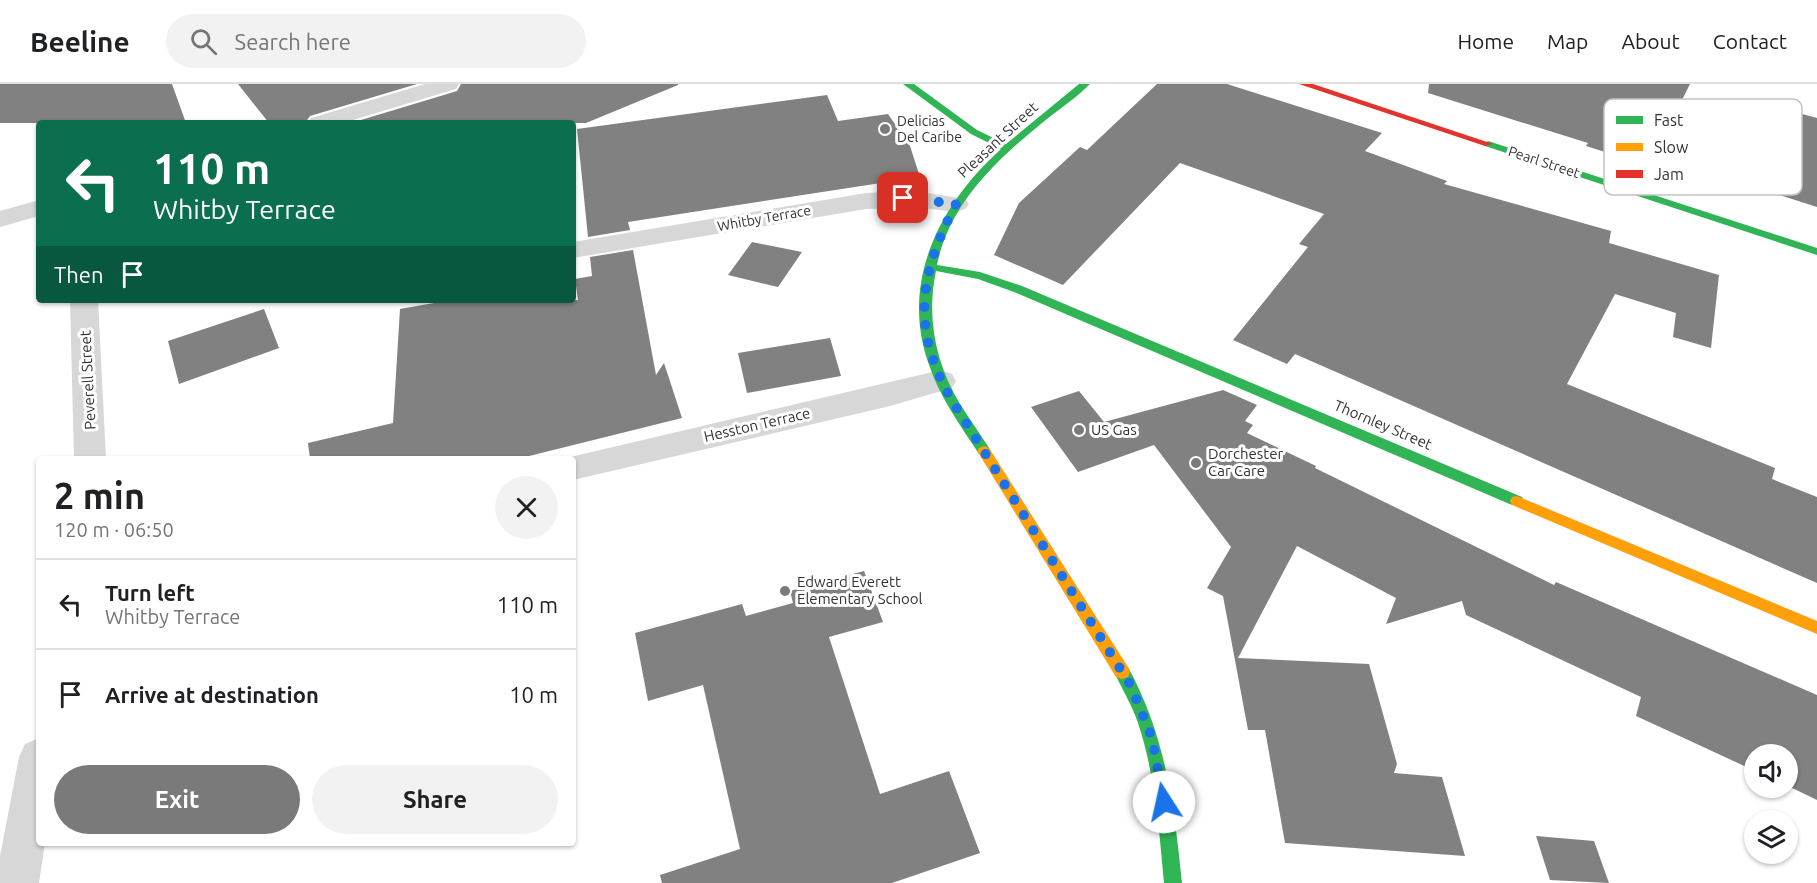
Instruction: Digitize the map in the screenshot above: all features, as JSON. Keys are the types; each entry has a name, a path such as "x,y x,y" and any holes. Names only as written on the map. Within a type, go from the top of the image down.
{"street":[{"path":"329,120 448,84"},
{"path":"908,84 974,132 1010,149"},
{"name":"Pleasant Street","path":"1085,84 1010,149 975,182 956,204 930,267 924,306 924,324 930,354 941,381 1131,686 1152,738 1167,824 1173,883"},
{"name":"Pearl Street","path":"1304,84 1604,182"},
{"name":"Pearl Street","path":"1643,195 1817,252"},
{"name":"Whitby Terrace","path":"576,249 866,201 915,199 956,204"},
{"path":"0,219 36,209"},
{"name":"Thornley Street","path":"930,267 980,276 1018,289 1817,628"},
{"name":"Peverell Street","path":"84,303 90,456"},
{"name":"Hesston Terrace","path":"576,467 890,395 941,381"},
{"path":"17,883 36,773"}],"building":[{"path":"0,84 172,84 185,120 36,120 36,123 0,123"},
{"path":"238,84 417,84 310,116 307,120 267,120"},
{"path":"461,84 678,84 586,123 576,123 576,120 361,120 457,91"},
{"path":"1157,84 1227,84 1382,133 1365,151 1447,181 1444,184 1611,231 1609,243 1719,275 1711,348 1673,337 1676,313 1615,294 1567,384 1775,468 1772,479 1817,497 1817,583 1295,354 1287,364 1233,340 1308,247 1299,244 1324,214 1180,163 1063,285 994,255 1019,203 1080,147 1087,150"},
{"path":"1429,84 1690,84 1682,99 1604,99 1604,152 1586,146 1588,143 1428,93"},
{"path":"827,95 838,121 888,114 910,146 920,177 628,222 630,230 588,237 577,129"},
{"path":"1802,114 1817,118 1817,207 1779,195 1802,195"},
{"path":"752,242 802,252 778,287 728,275"},
{"path":"633,250 656,375 664,363 682,418 529,456 310,456 308,443 393,423 400,309 434,303 576,303 578,300 576,279 592,276 590,257"},
{"path":"264,309 279,348 179,384 168,341"},
{"path":"830,338 841,376 747,393 738,353"},
{"path":"1223,390 1257,405 1245,421 1253,425 1247,433 1316,466 1315,468 1554,585 1556,582 1817,695 1817,800 1798,791 1798,744 1744,744 1744,766 1636,716 1641,697 1466,615 1462,601 1386,624 1396,598 1297,546 1238,658 1369,664 1397,764 1394,773 1442,777 1465,856 1285,843 1265,730 1248,730 1223,596 1207,588 1231,547 1154,445 1078,472 1031,407 1079,391 1104,422"},
{"path":"864,571 883,622 829,637 880,794 949,771 980,853 892,883 662,883 660,875 740,849 703,685 648,701 635,633 742,604 746,616 793,603 790,591"},
{"path":"1536,836 1594,841 1609,883 1550,880"}],"traffic: fast":[{"path":"908,84 974,132 1009,149"},
{"path":"984,451 949,395 933,359 926,321 926,300 933,257 948,218 971,185 1018,139 1085,84"},
{"path":"1488,144 1604,182"},
{"path":"1643,195 1817,252"},
{"path":"930,267 980,276 1018,289 1517,501"},
{"path":"1122,672 1145,721 1160,774 1173,883"}],"traffic: slow":[{"path":"984,451 1122,672"},
{"path":"1517,501 1817,628"}],"traffic: jam":[{"path":"1304,84 1488,144"}],"place":[{"name":"Delicias Del Caribe","path":"885,129"},
{"name":"US Gas","path":"1079,430"},
{"name":"Dorchester Car Care","path":"1196,463"},
{"name":"Edward Everett Elementary School","path":"785,591"}],"route":[{"path":"903,198 956,204 937,246 927,285 924,324 933,364 951,399 1131,686 1152,738 1164,802"}]}
